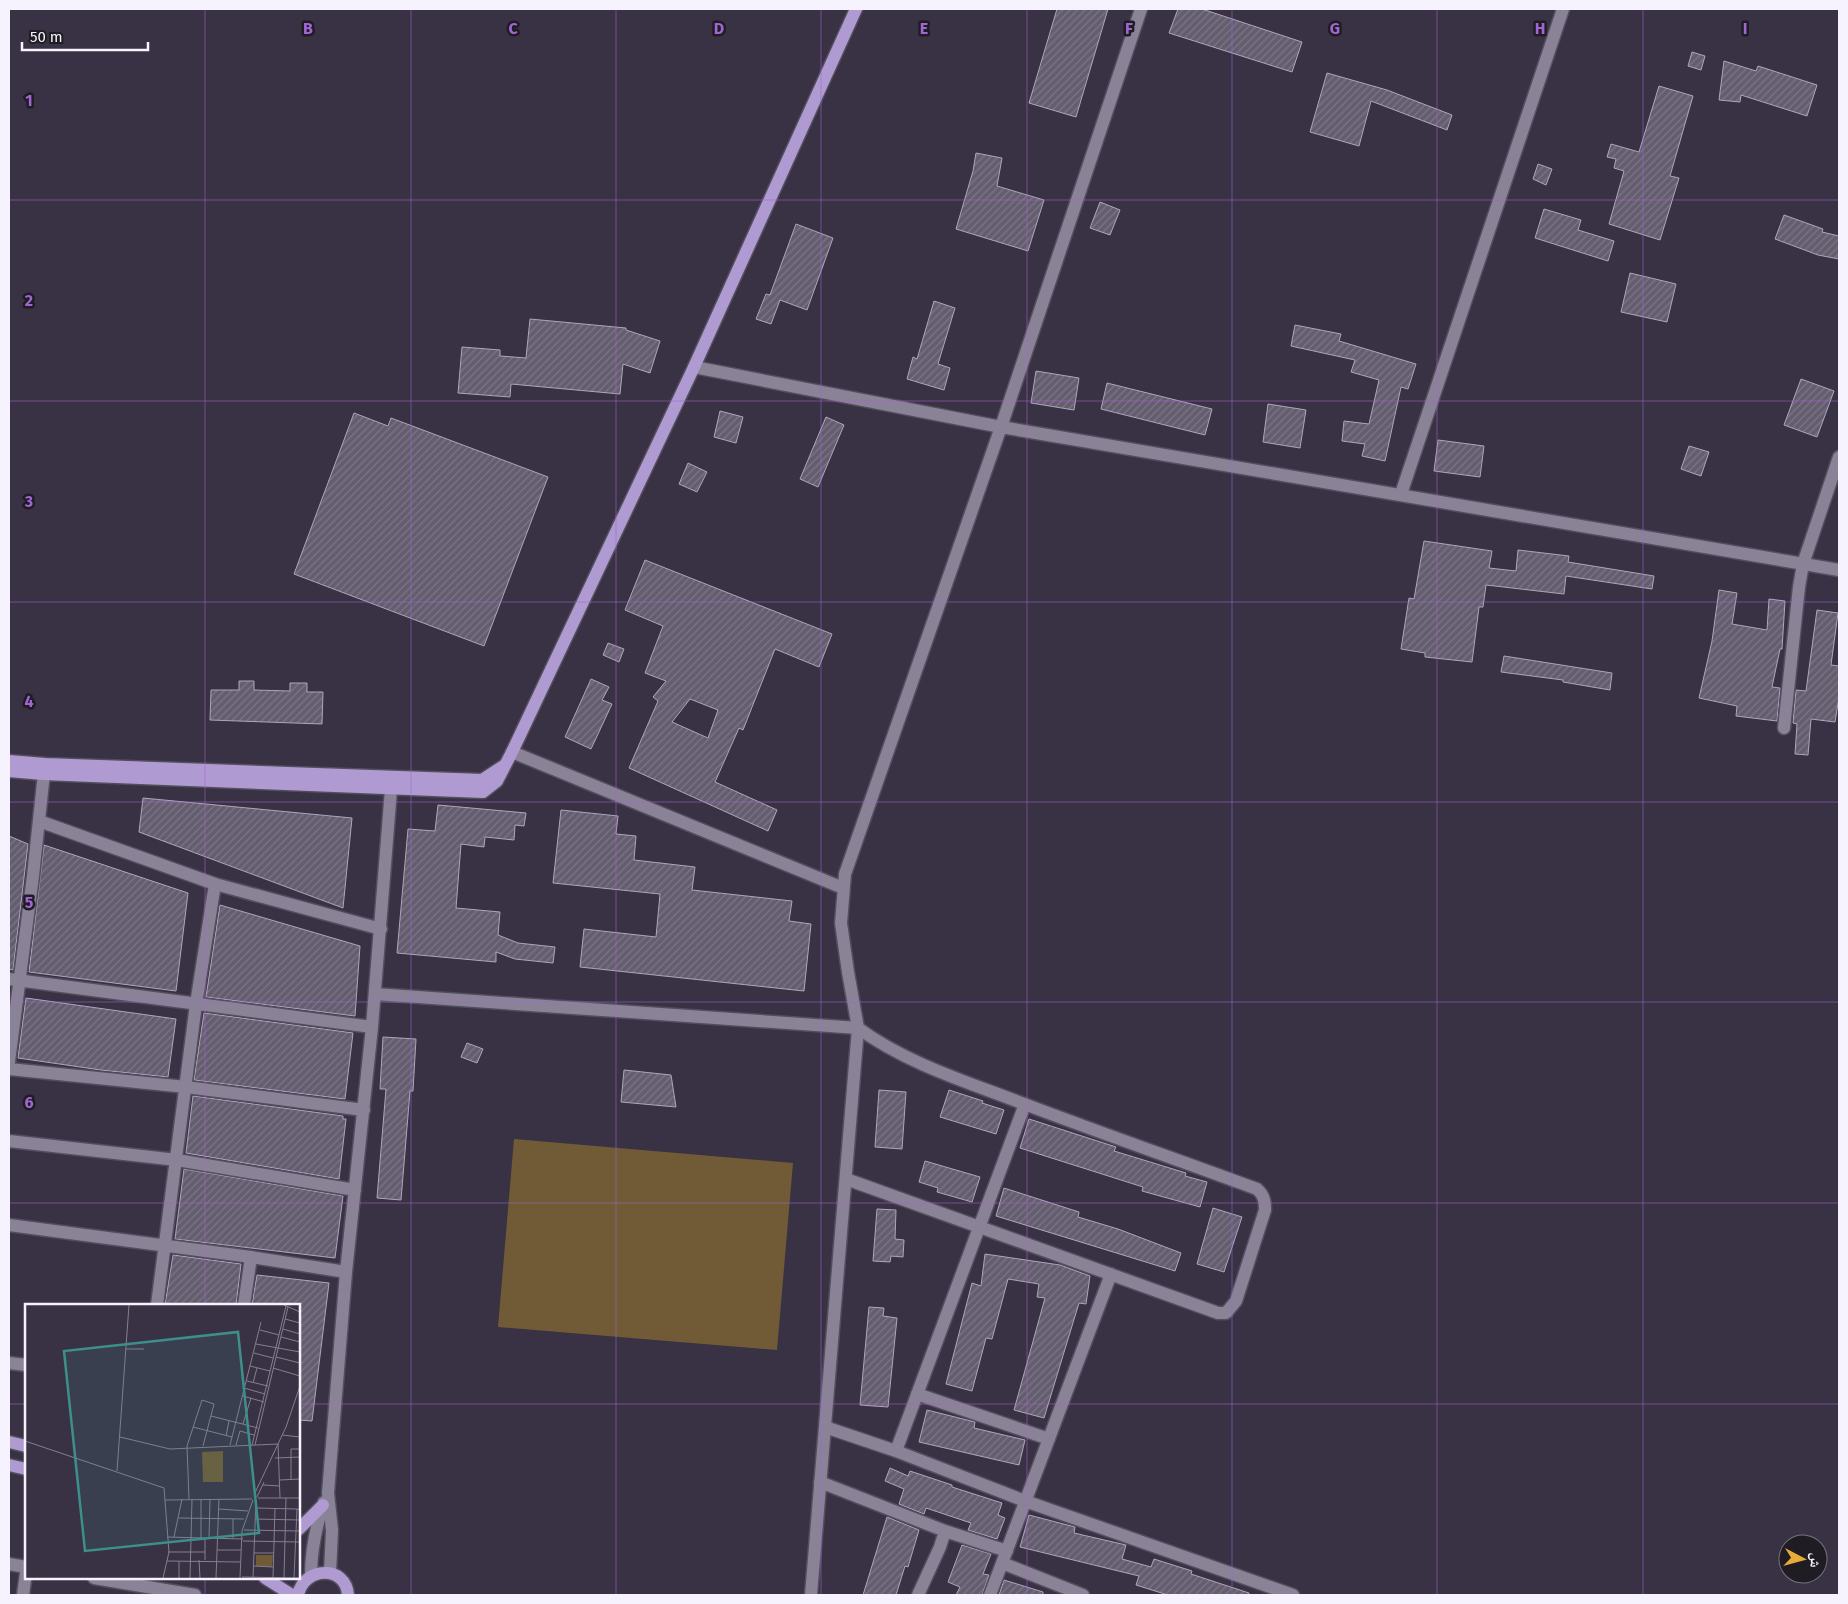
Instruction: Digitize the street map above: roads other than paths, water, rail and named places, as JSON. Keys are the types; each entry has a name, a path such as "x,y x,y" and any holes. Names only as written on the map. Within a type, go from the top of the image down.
{"main road":[{"path":"9,771 44,769 392,783 483,792 497,781 510,758 694,367 856,9"},
{"path":"9,761 44,769"},
{"path":"9,1442 25,1446"},
{"path":"9,1465 25,1469"},
{"path":"300,1528 325,1499"},
{"path":"298,1595 306,1575 320,1573 338,1577 350,1594"},
{"path":"267,1579 292,1595"}],"street":[{"path":"811,1595 858,1028 842,931 844,888 848,862 1001,426 1141,9"},
{"path":"1401,494 1563,9"},
{"path":"694,367 1001,426 1839,570"},
{"path":"1784,728 1803,564 1839,457"},
{"path":"510,758 844,888"},
{"path":"9,1062 14,979 39,821 44,769"},
{"path":"306,1575 325,1499 346,1272 372,1027 392,783"},
{"path":"39,821 215,884 381,929"},
{"path":"157,1304 196,1004 215,884"},
{"path":"14,979 372,1027"},
{"path":"375,994 858,1028 877,1042 933,1069 1257,1189 1262,1194 1265,1210 1236,1301 1226,1313 1218,1313 846,1179"},
{"path":"9,1070 186,1087 364,1110"},
{"path":"896,1451 1025,1104"},
{"path":"9,1141 177,1160 355,1190"},
{"path":"9,1226 251,1257 346,1272"},
{"path":"244,1304 251,1257"},
{"path":"990,1595 1112,1274"},
{"path":"9,1364 25,1365"},
{"path":"917,1394 1049,1439"},
{"path":"825,1427 896,1451 1025,1502 1263,1590 1293,1595"},
{"path":"820,1482 945,1531 1083,1595"},
{"path":"325,1499 332,1530 330,1574"},
{"path":"918,1595 940,1547 945,1531"},
{"path":"9,1564 25,1566"},
{"path":"23,1595 25,1579"},
{"path":"97,1579 126,1589 195,1595"}]}
